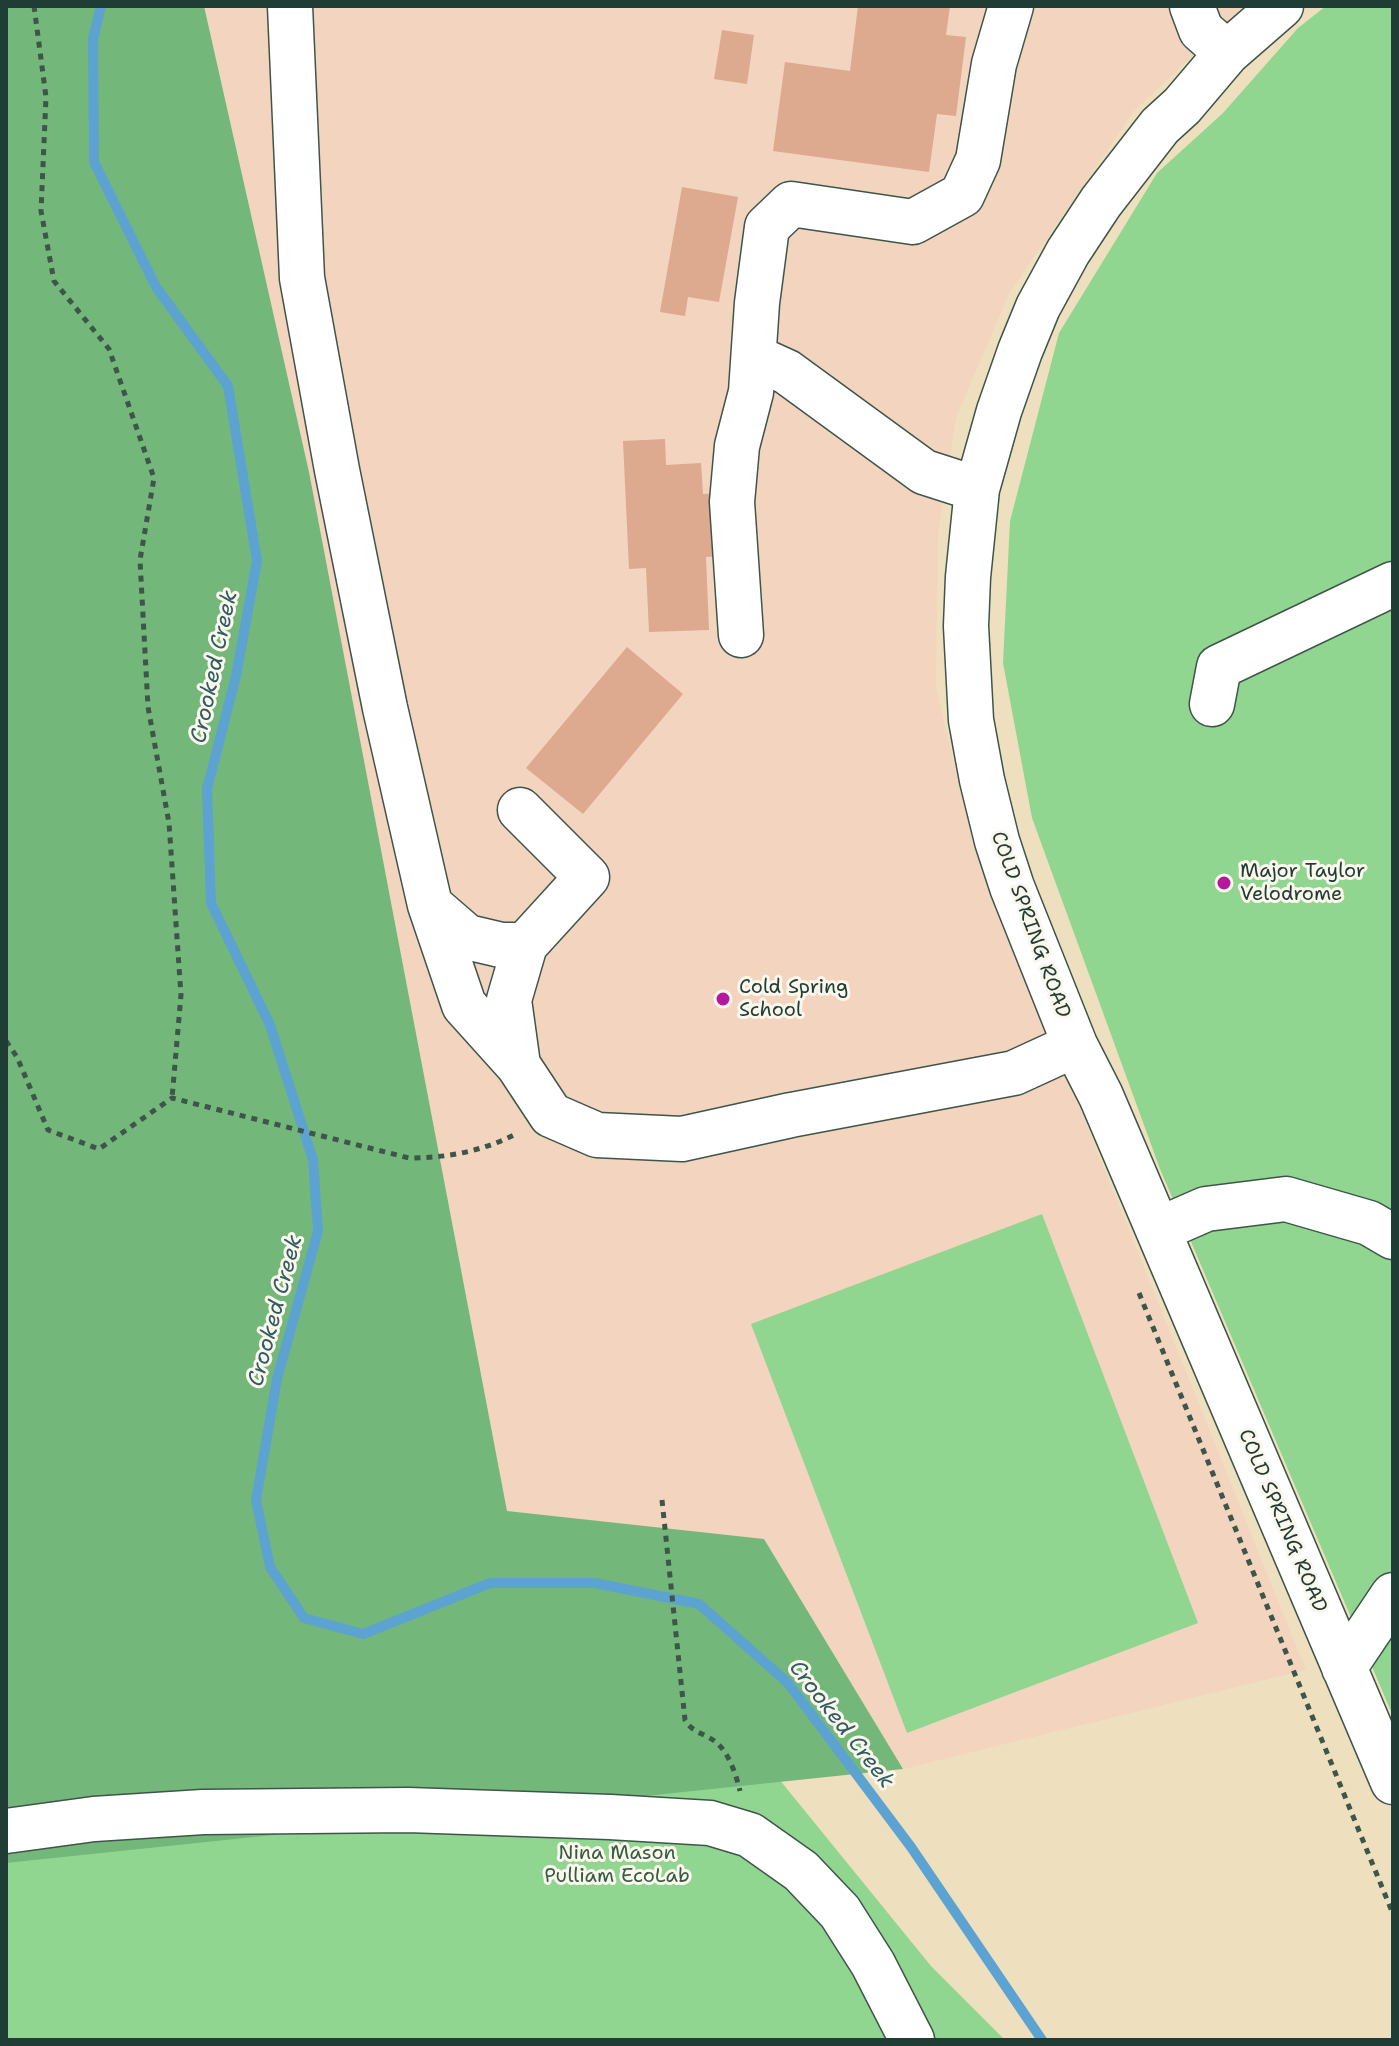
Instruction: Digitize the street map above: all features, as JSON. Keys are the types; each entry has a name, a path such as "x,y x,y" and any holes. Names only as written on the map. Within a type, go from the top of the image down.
{"street":[{"path":"290,6 302,278 385,708 430,905 464,1005 518,1065 551,1115 597,1135 682,1139 1014,1073 1075,1045"},
{"path":"741,635 732,502 737,446 751,392 757,303 767,227 791,204 913,222 962,195 978,160 994,64 1011,6"},
{"path":"1192,6 1201,30 1227,53"},
{"name":"COLD SPRING ROAD","path":"1281,6 1227,53 1149,139 1101,202 1068,252 1038,307 999,411 977,489 968,577 968,689 989,810 1007,872 1075,1045 1101,1096 1393,1782"},
{"path":"754,357 787,372 924,472 977,489"},
{"path":"1212,704 1219,667 1393,584"},
{"path":"518,1065 509,1000 525,945 587,877 520,810"},
{"path":"430,905 467,937 501,945 525,945"},
{"path":"1158,1230 1206,1209 1286,1199 1369,1223 1393,1237"},
{"path":"1344,1668 1393,1595"},
{"path":"6,1831 94,1819 203,1812 408,1810 710,1823 750,1835 801,1871 840,1912 873,1964 912,2040"}],"path":[{"path":"34,6 46,97 41,211 54,281 109,349 154,478 140,560 148,707 169,823 181,995 172,1098"},
{"path":"6,1041 17,1057 48,1130 99,1149 172,1098 409,1158 440,1158 496,1144 551,1115"},
{"path":"1134,1281 1393,1914"},
{"path":"662,1500 685,1720 689,1728 716,1742 736,1776 740,1793 740,1832"}],"shaded area":[{"name":"Cold Spring School","path":"204,6 1246,6 1134,111 1009,294 956,418 938,533 936,687 972,840 1306,1670 903,1769 764,1540 507,1511 309,472"}],"green space":[{"name":"Nina Mason Pulliam EcoLab","path":"6,6 27,6 79,1318 705,1688 931,1966 1005,2040 6,2040"},
{"path":"6,6 204,6 309,472 507,1511 764,1539 903,1769 6,1863"},
{"name":"Major Taylor Velodrome","path":"1326,6 1393,6 1393,1716 1160,1169 1032,818 1003,663 1010,521 1059,333 1157,173 1223,113 1298,28"},
{"path":"1042,1214 1198,1623 907,1733 751,1324"}],"building":[{"path":"858,6 950,6 946,35 966,37 956,116 937,114 929,172 773,151 785,62 850,71"},
{"path":"722,30 754,35 747,84 714,79"},
{"path":"682,187 738,197 719,302 688,297 685,316 660,312"},
{"path":"665,439 666,465 701,463 703,494 721,493 724,556 706,557 709,630 649,632 646,568 629,569 623,441"},
{"path":"627,647 683,694 583,814 526,768"}],"waterway":[{"name":"Crooked Creek","path":"101,6 93,39 94,162 156,287 228,386 257,561 236,676 207,789 211,903 270,1025 313,1160 318,1231 277,1379 256,1500 270,1567 304,1618 363,1634 490,1583 595,1583 699,1604 788,1683 911,1847 1042,2040"}],"place":[{"name":"Major Taylor Velodrome","path":"1224,883"},
{"name":"Cold Spring School","path":"723,999"}]}
